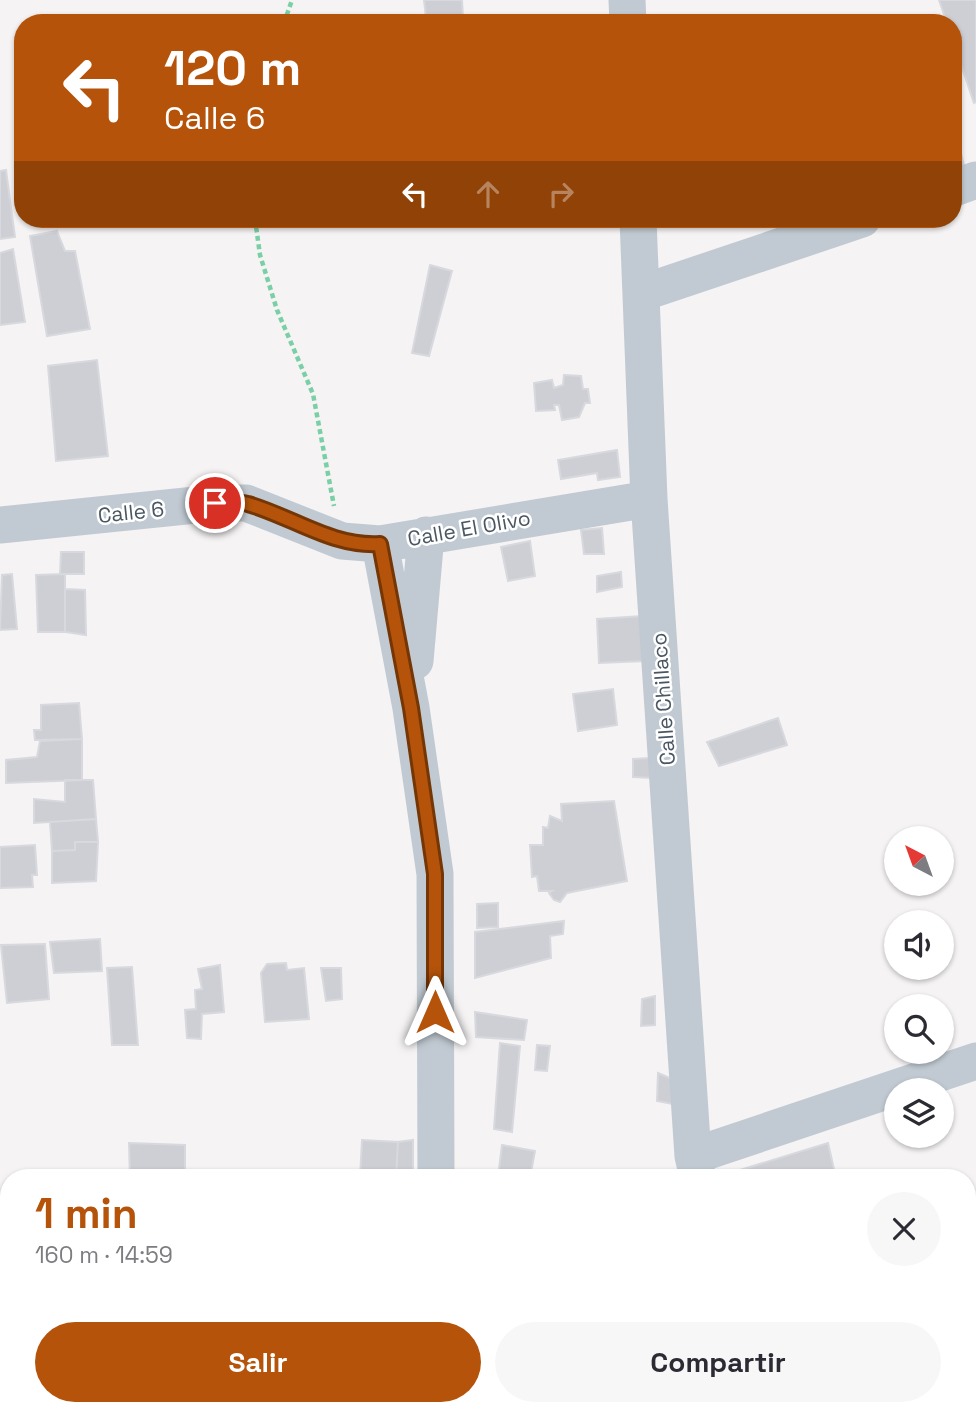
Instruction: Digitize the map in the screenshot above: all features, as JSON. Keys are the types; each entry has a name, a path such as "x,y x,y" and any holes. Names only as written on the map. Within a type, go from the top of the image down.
{"street":[{"name":"Calle Chillaco","path":"638,228 649,499 696,1167"},
{"path":"642,293 835,228"},
{"name":"Calle El Olivo","path":"436,1169 435,874 411,708 380,544 649,499"},
{"name":"Calle 6","path":"0,525 215,503 246,503 342,541 380,544"},
{"path":"411,708 426,535"},
{"path":"696,1167 976,1061"}],"path":[{"path":"256,228 260,255 277,310 313,394 342,541"}],"building":[{"path":"424,0 462,0 463,14 426,14"},
{"path":"939,0 976,0 974,103 962,68 962,14 944,14"},
{"path":"6,170 15,237 0,239 0,171"},
{"path":"57,231 65,251 75,251 90,329 47,336 30,236"},
{"path":"13,249 25,322 0,325 0,253"},
{"path":"430,265 452,271 429,356 412,353"},
{"path":"97,360 108,456 56,461 48,366"},
{"path":"564,375 581,376 583,389 588,389 590,403 585,403 579,417 562,420 559,405 554,405 555,410 536,411 534,383 552,380 554,388 563,385"},
{"path":"617,450 620,477 598,480 597,473 561,479 558,460"},
{"path":"602,528 604,554 584,554 581,530"},
{"path":"530,541 535,576 508,581 501,547"},
{"path":"61,552 84,552 84,574 60,574"},
{"path":"621,572 622,587 597,592 597,576"},
{"path":"12,574 17,629 0,630 2,575"},
{"path":"65,574 65,632 38,632 36,575"},
{"path":"65,589 85,590 86,635 65,632"},
{"path":"642,616 645,661 599,663 597,619"},
{"path":"613,689 617,725 578,731 573,694"},
{"path":"79,703 82,739 35,740 34,730 41,730 41,705"},
{"path":"778,718 787,745 719,766 707,742"},
{"path":"82,739 82,780 6,783 6,760 37,757 40,741"},
{"path":"650,758 652,778 633,777 633,759"},
{"path":"65,780 93,780 96,819 34,823 34,799 65,802"},
{"path":"614,801 627,881 567,893 560,902 554,900 549,893 552,891 539,891 537,876 532,877 530,845 543,845 543,827 548,828 550,816 562,821 561,804"},
{"path":"96,819 98,842 75,842 75,850 52,851 50,822"},
{"path":"75,842 98,842 96,881 52,883 52,851 75,850"},
{"path":"35,845 37,875 32,875 33,887 0,888 0,847"},
{"path":"498,903 498,927 477,928 477,904"},
{"path":"564,921 563,934 550,936 551,958 475,978 475,932"},
{"path":"100,939 102,971 54,973 50,942"},
{"path":"45,944 49,999 7,1003 1,945"},
{"path":"286,963 287,970 304,968 309,1019 265,1022 261,973 267,964"},
{"path":"220,965 224,1012 202,1014 201,1039 187,1038 185,1010 196,1009 195,990 202,989 198,969"},
{"path":"132,967 138,1045 112,1045 107,968"},
{"path":"321,968 341,968 342,999 326,1001"},
{"path":"655,996 655,1025 641,1026 642,999"},
{"path":"475,1012 527,1020 524,1040 476,1037"},
{"path":"500,1043 520,1046 512,1132 494,1129"},
{"path":"537,1045 550,1046 547,1071 535,1070"},
{"path":"658,1073 672,1079 673,1104 657,1101"},
{"path":"362,1140 398,1142 396,1169 360,1169"},
{"path":"413,1140 413,1169 396,1169 398,1142"},
{"path":"129,1143 185,1145 185,1169 130,1169"},
{"path":"828,1143 834,1169 743,1169"},
{"path":"502,1145 535,1151 532,1169 499,1169"}],"route":[{"path":"215,503 246,503 342,541 380,544 411,708 435,874 435,1012"}]}
